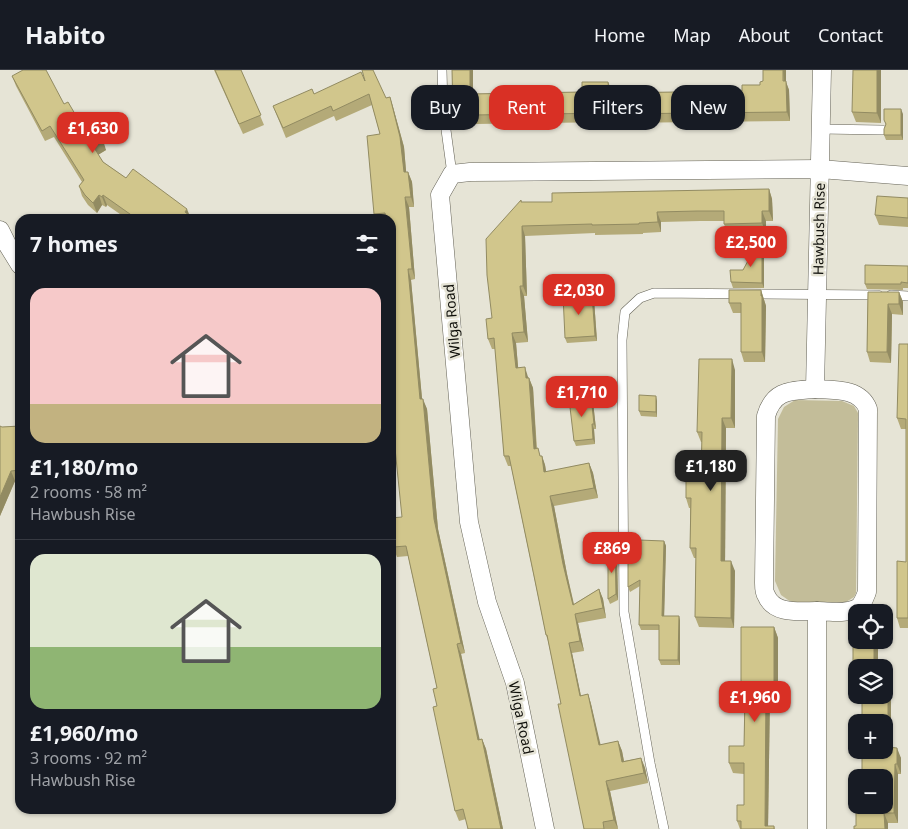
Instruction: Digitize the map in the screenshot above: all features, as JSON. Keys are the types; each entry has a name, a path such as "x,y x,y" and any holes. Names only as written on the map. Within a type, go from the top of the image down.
{"street":[{"name":"Hawbush Rise","path":"815,389 822,70"},
{"path":"452,174 470,172 820,169 908,176"},
{"name":"Wilga Road","path":"452,174 440,195 470,522 488,602 515,683 545,829"},
{"path":"0,230 15,257"},
{"path":"815,389 850,392 866,403 868,409 867,592 859,606 852,609 843,612 817,611 784,611 776,608 765,594 764,583 766,416 773,400 782,394 815,389"},
{"path":"817,611 817,829"}],"lane":[{"path":"442,70 443,108 452,174"},
{"path":"821,129 882,130"},
{"path":"664,829 650,763 624,612 622,340 624,312 640,298 654,292 908,296"}],"shaded area":[{"path":"795,400 842,401 854,406 858,413 856,593 854,597 843,604 791,602 781,595 775,581 778,419 784,407"}],"building":[{"path":"23,70 46,70 64,104 68,102 78,119 86,113 103,140 93,146 103,162 126,178 133,169 187,209 185,212 188,214 130,214 103,195 102,197 99,195 93,203 79,186 84,180 50,126 42,131 12,76"},
{"path":"215,70 241,70 261,115 239,124"},
{"path":"362,70 373,70 386,98 390,97 400,137 404,172 408,172 411,197 405,197 412,269 408,269 420,399 423,399 434,519 461,643 457,644 478,740 482,739 501,829 468,829 463,809 455,811 433,707 437,706 433,689 437,688 406,546 396,547 396,518 402,517 396,458 396,214 374,214 367,136 380,134 369,94 333,111 331,106 283,128 273,106 312,89 314,94 361,72 365,81"},
{"path":"452,70 470,70 470,85 452,85"},
{"path":"763,70 783,70 783,81 786,81 787,112 745,112 745,85 760,85 760,82 763,81"},
{"path":"853,70 877,70 877,113 852,112"},
{"path":"582,82 608,82 608,85 582,85"},
{"path":"564,92 574,92 574,114 564,114"},
{"path":"661,92 671,92 671,113 661,113"},
{"path":"479,94 489,94 489,115 479,115"},
{"path":"884,109 901,109 901,135 884,135 886,124"},
{"path":"769,189 769,211 762,211 762,223 724,224 724,211 697,211 657,212 658,222 639,224 522,226 523,286 520,286 524,332 512,333 516,368 525,367 526,378 529,378 534,449 538,448 540,456 542,456 544,472 589,463 594,488 550,496 573,605 599,589 603,608 575,614 580,641 569,643 580,696 588,694 599,745 618,741 622,762 641,758 644,773 606,781 614,820 603,822 604,829 584,829 558,704 561,704 509,456 504,456 494,338 488,339 486,319 492,318 487,275 486,239 521,200 521,202 552,202 552,193"},
{"path":"877,196 908,198 908,218 875,215"},
{"path":"762,235 762,283 731,282 730,270 743,270"},
{"path":"865,265 908,266 908,283 865,284"},
{"path":"729,290 761,290 762,352 741,352 741,303 729,303"},
{"path":"868,292 899,292 899,304 888,304 887,352 867,352"},
{"path":"592,294 595,336 565,338 563,295"},
{"path":"899,344 908,344 908,618 897,618 897,561 906,562 906,419 897,418"},
{"path":"699,359 732,359 731,418 722,418 721,561 731,561 731,618 695,617 696,548 690,548 691,498 686,498 686,480 701,481 702,432 697,432"},
{"path":"639,395 656,396 656,412 639,411"},
{"path":"591,396 594,424 592,424 593,439 574,441 569,399"},
{"path":"0,426 15,426 15,471 11,471 0,497"},
{"path":"639,540 664,541 662,616 679,616 678,660 659,660 659,625 639,625 640,580 628,587 628,545 639,542"},
{"path":"615,549 616,594 608,599 608,551"},
{"path":"741,627 774,627 774,684 766,684 765,826 774,826 774,829 741,829 741,821 737,821 737,805 744,805 744,763 729,763 729,746 744,746 745,697 741,697"},
{"path":"853,649 874,649 874,659 853,659"},
{"path":"862,704 888,704 888,714 862,714"},
{"path":"893,748 897,748 894,813 893,769 862,769 862,759 893,759"},
{"path":"856,814 884,814 885,829 854,829 854,826 856,826"}]}
